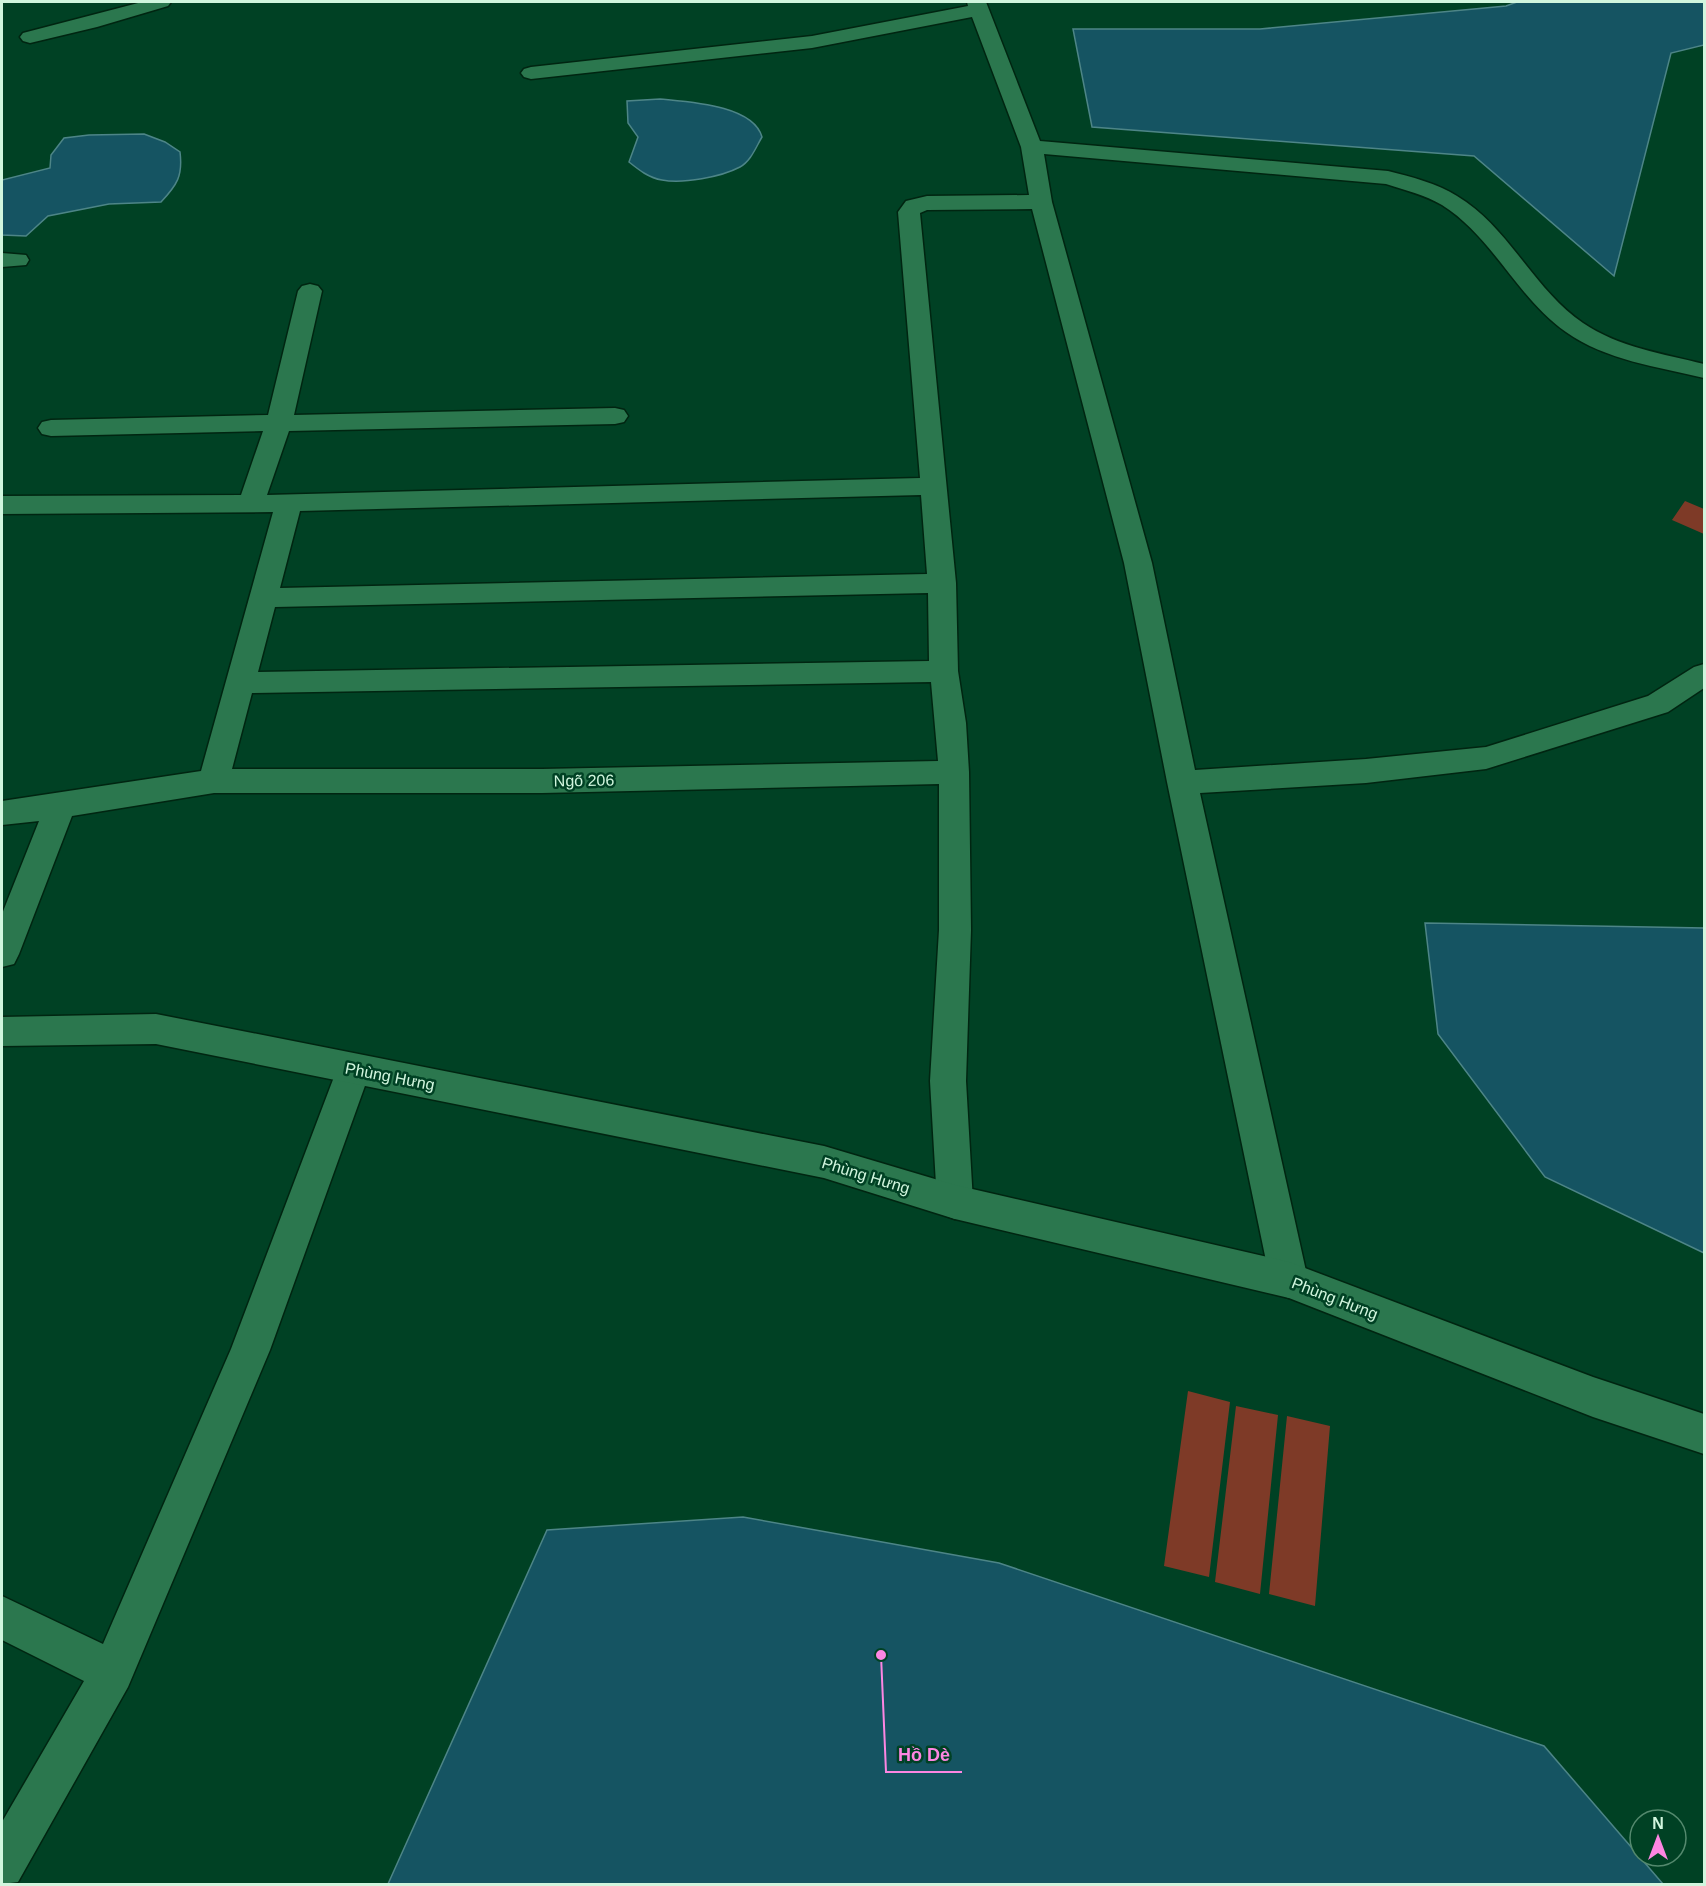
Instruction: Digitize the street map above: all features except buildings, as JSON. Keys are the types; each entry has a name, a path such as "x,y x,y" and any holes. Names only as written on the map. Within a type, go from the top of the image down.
{"street":[{"path":"30,37 90,23 161,2"},
{"path":"531,73 812,42 978,6 1032,147 1041,202 1138,563 1182,782 1289,1280"},
{"path":"1032,147 1388,178 1424,188 1454,203 1484,229 1548,306 1575,327 1594,338 1635,352 1704,371"},
{"path":"956,1203 948,1082 955,930 954,772 951,723 944,671 942,583 909,212 914,206 927,203 1041,202"},
{"path":"251,504 279,423 310,291"},
{"path":"51,428 615,416"},
{"path":"2,505 251,504 932,486"},
{"path":"214,781 289,503"},
{"path":"263,598 942,583"},
{"path":"240,683 944,671"},
{"path":"1182,782 1366,771 1486,758 1658,704 1704,674"},
{"name":"Ngõ 206","path":"2,813 214,781 542,781 954,772"},
{"path":"2,954 60,806"},
{"name":"Phùng Hưng","path":"2,1032 156,1029 824,1162 956,1203 1289,1280 1593,1397 1704,1434"},
{"path":"2,1866 113,1672 250,1350 354,1069"},
{"path":"2,1617 113,1672"}],"water":[{"path":"1517,2 1704,2 1704,45 1671,53 1614,276 1474,156 1092,127 1073,29 1260,29 1506,6"},
{"path":"660,99 703,104 733,112 756,126 762,137 747,161 732,171 691,180 671,181 653,177 640,171 629,162 638,137 628,123 627,101"},
{"path":"144,134 165,142 180,152 181,168 178,180 161,202 109,204 48,216 26,236 2,235 2,180 50,168 51,155 64,138"},
{"path":"1425,923 1704,928 1704,1253 1545,1177 1438,1034"},
{"path":"743,1517 999,1563 1544,1746 1628,1843 1628,1868 1649,1868 1663,1884 388,1884 547,1530"}],"place":[{"name":"Hồ Dè","path":"881,1655"}]}
